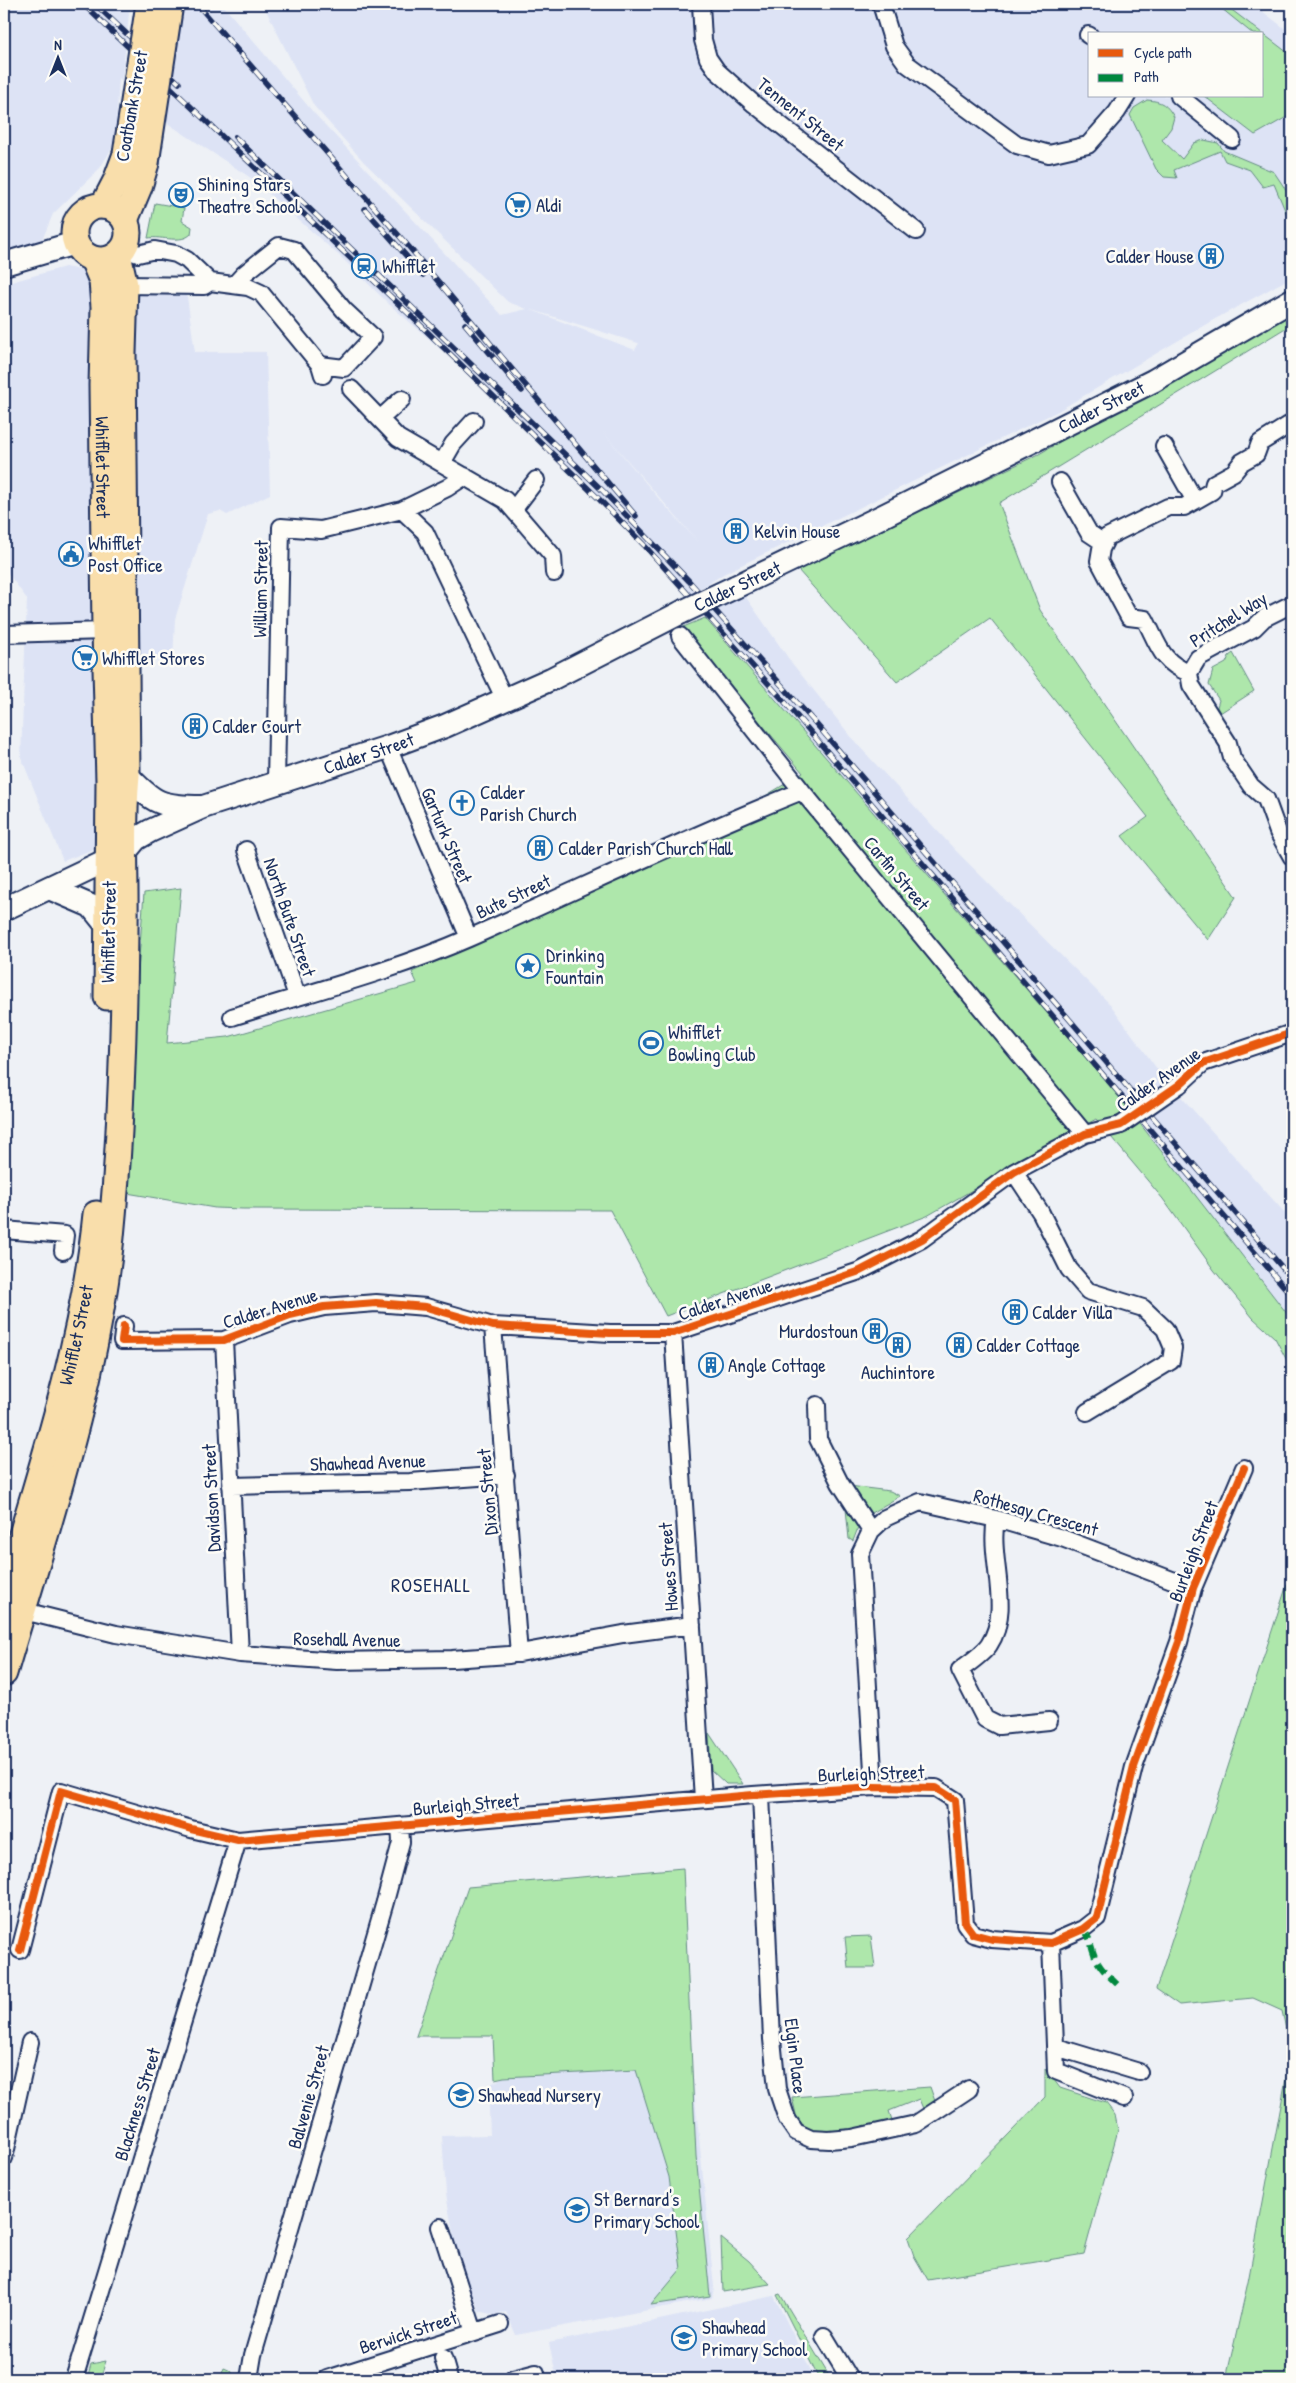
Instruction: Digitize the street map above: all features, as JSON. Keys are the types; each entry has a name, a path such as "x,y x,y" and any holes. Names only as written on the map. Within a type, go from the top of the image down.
{"main road":[{"name":"Coatbank Street","path":"103,206 116,182 136,159 149,4"},
{"path":"103,206 119,211 126,218 139,187 136,159 170,4"},
{"name":"Whifflet Street","path":"10,1603 77,1422 101,1303 111,1240 117,1172 122,1057 117,855 109,781 105,631 102,385 104,307 102,281 73,235 78,219 86,211 94,206 103,206"},
{"name":"Whifflet Street","path":"4,1673 10,1603 85,1291 101,1163 106,1046 107,926 127,775 123,353 125,285 121,252 128,234 126,218"},
{"path":"4,264 84,251 108,259 121,252"},
{"name":"Calder Street","path":"4,909 117,855 150,830 162,827 203,807 388,748 551,679 682,612 895,510 1154,381 1292,300"},
{"path":"127,775 149,798 183,807 203,807"},
{"path":"49,888 91,906 107,926"}],"street":[{"name":"Tennent Street","path":"701,4 702,25 708,58 718,71 754,104 916,231"},
{"path":"881,4 894,46 907,64 1017,145 1049,154 1088,145 1117,112 1126,98"},
{"path":"1181,98 1232,139"},
{"path":"125,285 234,285 261,293 321,370 344,368 373,338 344,310 294,250 278,246 244,274 234,285"},
{"path":"121,252 138,254 155,250 176,254 187,260 207,284"},
{"path":"351,389 398,438 465,476 504,500 514,509 553,556 554,573"},
{"path":"380,419 402,399"},
{"path":"442,463 453,444 474,421"},
{"path":"1290,848 1266,799 1251,786 1232,758 1228,743 1191,685 1189,673 1174,667 1166,660 1145,620 1129,617 1099,561 1107,537 1168,507 1184,507 1212,491 1214,483 1234,472 1242,462 1256,454 1260,443 1292,424"},
{"path":"1164,446 1195,500"},
{"path":"465,476 447,488 402,510 425,532 505,700"},
{"path":"514,509 536,480"},
{"path":"1060,482 1089,533 1104,543"},
{"name":"William Street","path":"276,783 281,527 322,530 402,510"},
{"name":"Pritchel Way","path":"1189,673 1198,658 1242,635 1254,628 1264,618 1292,604"},
{"path":"4,634 105,631"},
{"name":"Carfin Street","path":"680,636 802,791 1085,1134"},
{"name":"Garturk Street","path":"388,748 469,938"},
{"name":"Bute Street","path":"232,1017 410,960 469,938 630,864 802,791"},
{"name":"North Bute Street","path":"246,850 297,996"},
{"name":"Calder Avenue","path":"124,1326 122,1341 224,1340 290,1314 346,1304 410,1304 493,1326 610,1333 673,1333 860,1271 922,1239 1014,1172 1085,1134 1121,1125 1179,1085 1203,1063 1292,1033"},
{"path":"1014,1172 1041,1213 1069,1269 1088,1291 1143,1308 1164,1329 1173,1348 1170,1361 1087,1412"},
{"path":"4,1230 66,1234 63,1251"},
{"name":"Dixon Street","path":"493,1326 519,1654"},
{"name":"Howes Street","path":"673,1333 704,1799"},
{"name":"Davidson Street","path":"224,1340 240,1654"},
{"path":"817,1405 818,1439 840,1483 871,1531"},
{"name":"Burleigh Street","path":"20,1950 61,1791 136,1814 238,1840 704,1799 874,1787 936,1788 954,1800 965,1923 973,1934 992,1939 1051,1943 1083,1929 1097,1918 1134,1767 1179,1642 1193,1588 1244,1468"},
{"name":"Shawhead Avenue","path":"231,1486 410,1482 506,1475"},
{"name":"Rothesay Crescent","path":"874,1787 860,1554 871,1531 885,1518 920,1502 996,1519 1062,1538 1193,1588"},
{"path":"996,1519 993,1534 999,1623 989,1646 960,1670 985,1719 999,1726 1049,1721"},
{"name":"Rosehall Avenue","path":"10,1603 116,1634 240,1654 337,1661 519,1654 623,1634 692,1624"},
{"name":"Elgin Place","path":"761,1795 772,2039 777,2089 786,2119 796,2132 811,2139 852,2138 916,2124 969,2089"},
{"name":"Balvenie Street","path":"249,2379 253,2355 386,1902 401,1842 400,1826"},
{"name":"Blackness Street","path":"74,2379 238,1840"},
{"path":"1051,1943 1056,2071 1124,2098"},
{"path":"4,2158 30,2042"},
{"path":"1056,2047 1138,2072"},
{"path":"440,2227 474,2332"},
{"name":"Berwick Street","path":"328,2379 500,2324"},
{"path":"824,2336 850,2379"},
{"path":"443,2358 450,2379"},
{"path":"513,2379 536,2373"}],"shaded area":[{"path":"4,4 130,4 122,81 119,78 115,143 100,168 53,214 42,240 4,252"},
{"path":"173,4 222,4 313,112 502,315 527,309 508,302 364,162 314,106 263,4 1253,4 1292,34 1292,277 1215,319 1058,411 725,573 689,596 599,499 492,393 390,305 343,259 251,178 155,115","holes":["529,309 639,343 635,350","603,432 698,542 660,500"]},
{"path":"65,267 186,290 195,352 266,352 270,494 227,515 220,511 208,514 175,619 173,660 116,661 115,841 63,861 21,757 27,599 4,568 4,284"},
{"path":"743,593 791,662 857,744 957,852 1110,1004 1160,1073 1292,1221 1292,1318 819,755 706,612"},
{"name":"St Bernard's Primary School","path":"691,2058 714,2287 712,2298 516,2335 506,2312 494,2315 479,2311 457,2255 446,2194 442,2136 490,2135 488,2086 503,2077"},
{"name":"Shawhead Primary School","path":"774,2296 815,2379 557,2379 549,2343"}],"green space":[{"path":"1216,4 1224,4 1261,32 1251,32"},
{"path":"1264,35 1292,56 1292,114 1255,135 1207,98 1264,98"},
{"path":"1147,100 1164,104 1174,117 1171,128 1162,140 1182,159 1194,143 1204,140 1218,143 1224,151 1274,172 1292,199 1292,227 1274,184 1263,187 1250,170 1225,161 1220,151 1174,170 1177,178 1164,177 1156,169 1130,115 1134,108"},
{"path":"155,203 184,208 182,221 192,227 191,234 182,239 148,238"},
{"path":"1292,307 1292,324 999,503 1040,610 1236,897 1208,940 1122,836 1148,817 990,618 897,682 798,570 1039,454"},
{"path":"705,618 1117,1094 1292,1320 1292,1370 1275,1338 1253,1318 1214,1270 1163,1199 1096,1119 927,1216 666,1316 610,1210 215,1208 121,1192 144,893 181,888 167,1043 228,1037 417,983 412,972 587,895 762,798 803,773 681,628"},
{"path":"1233,653 1254,691 1220,713 1217,707 1219,700 1209,685 1213,670 1226,663 1229,656"},
{"path":"849,1486 890,1491 900,1496 871,1513"},
{"path":"846,1509 858,1528 853,1541 849,1539"},
{"path":"1292,1569 1292,2379 1226,2379 1248,2282 1291,2052 1282,2011 1253,1998 1179,2005 1156,1989"},
{"path":"709,1733 743,1784 726,1784 711,1770"},
{"path":"683,1868 696,2156 710,2296 651,2305 681,2269 669,2177 636,2070 495,2079 493,2036 416,2036 468,1887"},
{"path":"871,1936 875,1968 848,1968 845,1937"},
{"path":"1045,2068 1060,2088 1106,2103 1115,2115 1118,2130 1084,2254 928,2280 914,2256 908,2238 1045,2097"},
{"path":"930,2087 936,2104 924,2111 919,2099 889,2111 894,2126 813,2136 798,2123 792,2097"},
{"path":"721,2238 749,2261 770,2284 723,2292"},
{"path":"780,2294 831,2379 819,2379 777,2295"},
{"path":"106,2361 100,2379 87,2379 91,2364"},
{"path":"224,2368 231,2371 236,2379 220,2379"}],"railway":[{"path":"83,4 408,313 644,545 784,701 1292,1296"},
{"path":"95,4 179,83"},
{"path":"197,4 409,247 636,516"},
{"path":"235,137 604,492 689,581 817,725 1292,1279"},
{"path":"365,209 423,275"},
{"path":"465,324 522,391"}],"marked path":[{"path":"1083,1929 1089,1938 1098,1963 1118,1985"}],"cycle path":[{"path":"124,1326 122,1341 224,1340 290,1315 324,1307 376,1303 426,1307 493,1326 610,1333 673,1333 860,1271 922,1239 1014,1172 1085,1134 1121,1125 1179,1085 1203,1063 1292,1033"},
{"path":"20,1950 61,1791 191,1829 238,1840 753,1795 874,1787 936,1788 955,1800 965,1923 973,1934 992,1939 1051,1943 1083,1929 1097,1918 1134,1767 1179,1642 1193,1588 1244,1468"}],"place":[{"name":"Shining Stars Theatre School","path":"181,195"},
{"name":"Aldi","path":"518,205"},
{"name":"Calder House","path":"1211,256"},
{"name":"Whifflet","path":"364,266"},
{"name":"Kelvin House","path":"736,531"},
{"name":"Whifflet Post Office","path":"71,554"},
{"name":"Whifflet Stores","path":"85,658"},
{"name":"Calder Court","path":"195,726"},
{"name":"Calder Parish Church","path":"462,803"},
{"name":"Calder Parish Church Hall","path":"540,848"},
{"name":"Drinking Fountain","path":"528,966"},
{"name":"Whifflet Bowling Club","path":"651,1043"},
{"name":"Calder Villa","path":"1015,1312"},
{"name":"Murdostoun","path":"875,1331"},
{"name":"Auchintore","path":"898,1345"},
{"name":"Calder Cottage","path":"959,1345"},
{"name":"Angle Cottage","path":"711,1365"},
{"name":"Shawhead Nursery","path":"461,2095"},
{"name":"St Bernard's Primary School","path":"577,2210"},
{"name":"Shawhead Primary School","path":"684,2338"}],"district":[{"name":"ROSEHALL","path":"431,1584"}]}
